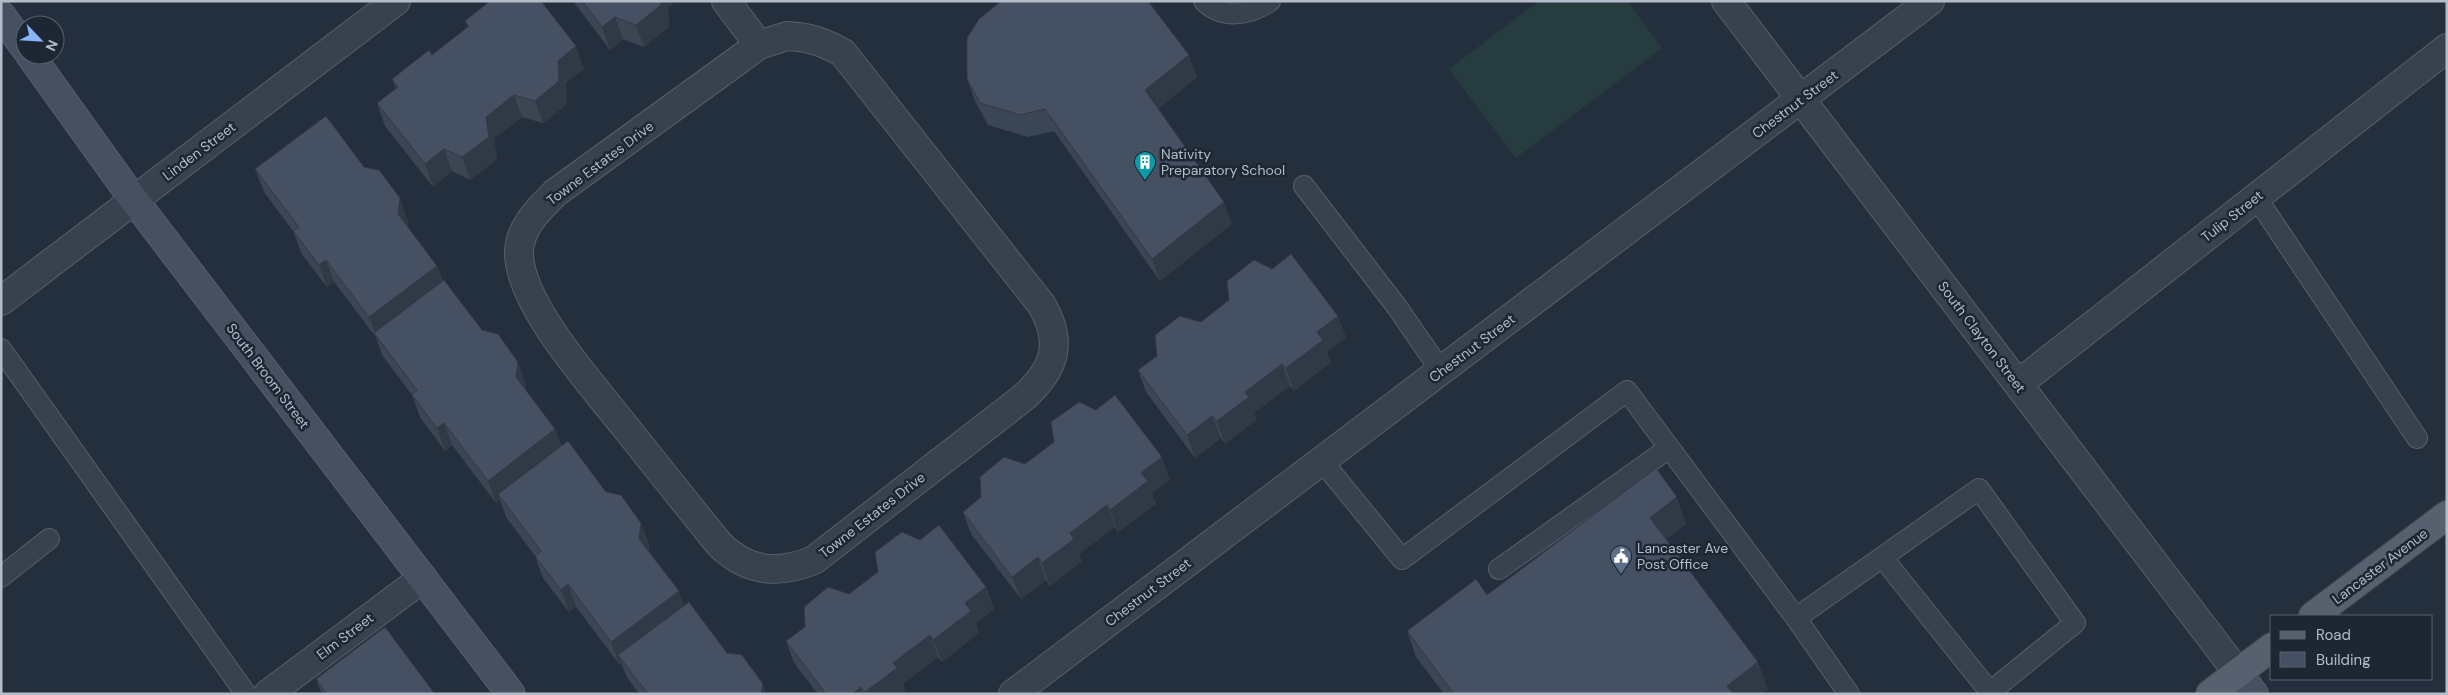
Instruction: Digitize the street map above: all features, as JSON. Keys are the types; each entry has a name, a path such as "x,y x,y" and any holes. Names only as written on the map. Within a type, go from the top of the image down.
{"main road":[{"name":"Lancaster Avenue","path":"2314,615 2447,515"},
{"path":"2210,694 2246,683 2270,650"}],"street":[{"name":"Linden Street","path":"1,300 396,1"},
{"path":"726,1 759,45"},
{"name":"South Clayton Street","path":"1726,1 2246,683"},
{"name":"Chestnut Street","path":"1013,694 1930,1"},
{"path":"1,15 15,34"},
{"name":"Towne Estates Drive","path":"787,36 806,37 824,43 843,53 1041,304 1049,318 1054,334 1050,367 1040,382 1024,397 814,560 799,566 767,569 754,567 734,559 720,546 586,377 539,312 526,283 518,253 528,223 555,193 759,45 787,36"},
{"name":"Tulip Street","path":"2018,384 2447,48"},
{"name":"South Broom Street","path":"37,65 134,200 511,694"},
{"name":"Elm Street","path":"268,694 422,578"}],"lane":[{"path":"1204,1 1224,13 1242,14 1258,9 1270,1"},
{"path":"1304,186 1397,307 1441,371"},
{"path":"2256,197 2417,438"},
{"path":"1,348 246,694"},
{"path":"1322,460 1402,558 1627,392 1796,618 1848,694"},
{"path":"1499,569 1669,448"},
{"path":"1796,618 1979,489 2075,623 1990,692 1882,558"},
{"path":"1,576 49,539"}],"green space":[{"path":"1539,1 1627,1 1662,48 1516,158 1449,69"}],"building":[{"path":"490,1 541,1 576,46 558,61 559,81 535,101 514,95 486,117 489,137 462,157 444,149 425,164 377,103 398,87 392,79 429,50 432,55 469,26 465,21"},
{"path":"582,1 661,1 661,5 636,25 615,17 602,27"},
{"name":"Nativity Preparatory School","path":"1001,1 1148,1 1189,55 1145,90 1224,202 1152,259 1045,109 1020,115 980,103 967,79 967,38 979,19"},
{"path":"326,116 364,167 379,170 400,198 398,214 437,266 369,317 326,260 319,265 293,231 299,227 255,169"},
{"path":"1291,254 1338,316 1317,332 1323,340 1286,368 1282,364 1245,392 1249,397 1217,421 1212,416 1187,435 1138,370 1157,356 1155,335 1180,316 1201,322 1229,300 1227,281 1254,260 1272,269"},
{"path":"444,280 482,330 498,334 518,362 516,377 555,429 488,481 444,423 437,428 412,395 417,390 374,333"},
{"path":"1115,395 1162,457 1141,473 1148,481 1110,510 1107,505 1070,533 1074,539 1042,563 1038,557 1012,577 963,512 981,497 980,477 1004,457 1025,464 1054,442 1051,422 1079,402 1096,410"},
{"path":"568,441 606,492 621,495 641,523 639,539 679,591 611,642 568,584 561,590 535,556 541,551 498,494"},
{"name":"Lancaster Ave Post Office","path":"1656,468 1677,497 1650,518 1758,662 1727,686 1733,694 1454,694 1407,631 1476,579 1487,595"},
{"path":"939,525 986,587 965,603 971,611 933,640 930,635 893,663 897,668 865,692 861,687 852,694 826,694 786,641 805,627 804,607 828,587 849,594 878,572 875,552 902,532 920,540"},
{"path":"689,602 727,653 742,655 763,684 761,694 648,694 618,655"},
{"path":"385,627 435,694 327,694 316,679"}],"place":[{"name":"Nativity Preparatory School","path":"1145,181"},
{"name":"Lancaster Ave Post Office","path":"1621,575"}]}
